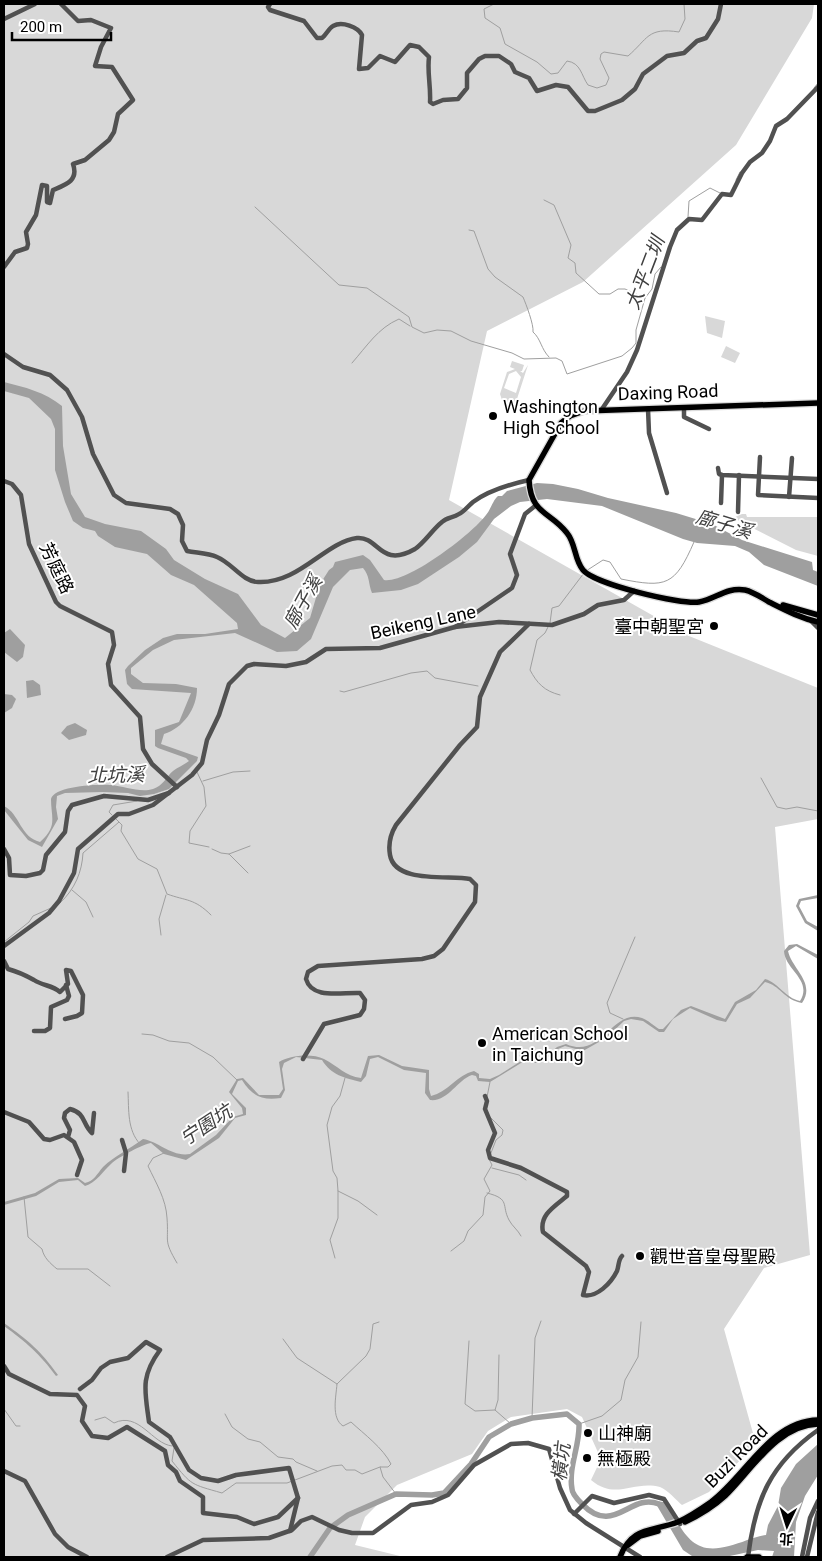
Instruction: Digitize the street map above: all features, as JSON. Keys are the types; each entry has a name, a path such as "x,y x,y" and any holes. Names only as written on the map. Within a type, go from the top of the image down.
{"main road":[{"name":"Daxing Road","path":"529,481 561,423 570,416 584,411 818,403"},
{"path":"529,481 535,505 566,531 574,542 579,565 585,573 596,580 634,591 695,602 736,589 797,610 818,615"},
{"path":"758,595 798,617 818,622"},
{"name":"Buzi Road","path":"679,1523 712,1502 782,1432 798,1424 818,1420"},
{"name":"Buzi Road","path":"679,1523 714,1505 783,1436 803,1426 818,1424"},
{"path":"620,1557 624,1547 640,1536 679,1523"},
{"path":"748,1556 759,1557"}],"street":[{"path":"4,19 35,4"},
{"path":"4,267 15,252 27,248 26,232 36,215 42,185 47,186 47,202 50,203 53,190 64,188 73,178 75,171 73,164 85,160 109,140 114,132 118,114 133,100 112,67 95,66 101,47 111,28 91,20 78,21 61,4"},
{"path":"270,4 268,5 270,10 304,21 317,38 322,38 335,25 342,24 358,29 362,35 359,69 368,68 380,56 395,62 410,45 419,47 430,57 427,74 431,87 430,102 433,104 442,100 458,99 467,88 466,78 472,66 485,56 499,56 512,64 515,72 529,78 537,91 556,85 568,87 588,111 622,100 635,89 643,74 667,56 684,53 697,41 706,38 718,19 721,4"},
{"path":"602,410 627,372 637,350 677,230 689,219 702,220 722,194 731,195 742,173 770,141 776,126 787,119 818,87"},
{"path":"4,355 23,366 50,375 67,390 82,417 98,464 118,499 126,503 170,509 178,514 184,525 182,541 187,551 216,556 230,564 249,581 265,582 279,579 308,566 327,551 354,539 365,538 385,555 408,552 418,547 442,521 459,514 482,496 529,481"},
{"path":"684,408 684,417 709,429"},
{"path":"648,409 649,433 667,493"},
{"path":"760,457 758,495 818,498"},
{"path":"789,497 792,458"},
{"path":"718,468 719,474 722,475 721,503"},
{"path":"722,475 818,479"},
{"path":"738,512 739,475"},
{"name":"芳庭路","path":"4,481 12,484 21,495 29,544 56,602 60,606 112,632 114,645 108,664 111,685 140,718 144,749 152,764 177,787"},
{"path":"455,627 512,588 517,575 510,554 525,514 535,505"},
{"name":"Beikeng Lane","path":"4,946 49,913 59,901 74,873 75,857 84,842 118,814 140,811 192,775 202,763 207,740 219,715 229,684 247,666 254,664 286,666 306,662 326,650 380,648 455,627 499,622 552,625 584,614 598,605 624,600 634,591"},
{"path":"810,620 818,628"},
{"path":"303,1059 324,1024 360,1015 364,1009 365,1000 360,993 319,993 312,990 306,979 308,972 318,966 422,959 434,956 443,949 475,902 476,885 470,879 415,875 397,868 391,860 389,848 393,830 448,760 477,727 480,696 500,652 529,624"},
{"path":"4,849 9,858 10,875 40,873 43,870 46,855 65,832 68,811 72,805 104,796 148,800 170,792"},
{"path":"4,961 8,969 28,975 35,981 54,987 60,992 66,985"},
{"path":"34,1031 45,1031 50,1028 51,1008 55,1004 67,1000 66,970 75,976 83,995 82,1013 65,1019"},
{"path":"485,1096 487,1101 485,1109 495,1133 488,1150 490,1158 521,1168 567,1192 567,1196 542,1218 541,1225 543,1232 586,1266 589,1272 583,1295 593,1295 603,1289 616,1274 622,1256"},
{"path":"68,1137 70,1130 64,1118 65,1113 70,1109 76,1110 83,1116 92,1133 94,1113"},
{"path":"4,1112 29,1122 44,1139 50,1140 64,1135 74,1142 82,1160 77,1175"},
{"path":"122,1140 126,1153 124,1171"},
{"path":"80,1389 92,1380 101,1368 110,1362 128,1358 141,1344 149,1343 160,1350 149,1364 146,1380 149,1422 170,1437 189,1470 201,1478 218,1481 236,1475 289,1468 298,1498 290,1531"},
{"path":"4,1366 9,1374 50,1394 77,1395 85,1406 82,1421 92,1436 108,1438 127,1427 165,1451 168,1465 176,1472 180,1482 204,1497 203,1512 206,1514 214,1513 236,1517 254,1524 278,1517 298,1498"},
{"path":"748,1556 758,1502 771,1478 789,1454 818,1430"},
{"path":"167,1557 203,1540 269,1538 290,1531 301,1521 312,1517 338,1530 366,1534 376,1532 411,1505 432,1502 448,1495 474,1465 511,1444 519,1442 549,1449 567,1506 574,1514 640,1557"},
{"path":"4,1471 25,1481 55,1534 68,1546 87,1557"},
{"path":"574,1514 592,1496 614,1503 649,1495 660,1496 668,1502 679,1523"},
{"path":"802,1557 812,1513 818,1501"},
{"path":"807,1557 818,1512"}],"shaded area":[{"path":"4,4 814,4 812,18 736,145 583,282 487,331 449,500 689,636 818,688 818,819 775,827 810,1255 764,1268 724,1329 756,1444 709,1492 682,1505 660,1487 641,1486 617,1490 600,1486 591,1480 601,1459 582,1417 567,1409 511,1417 488,1431 472,1454 397,1485 365,1517 355,1545 404,1557 4,1557"},
{"path":"705,316 725,321 722,338 707,333"},
{"path":"726,346 740,353 735,363 721,357"},
{"path":"512,361 524,365 522,371 520,371 523,373 528,365 515,405 513,401 506,403 502,400 500,394 507,372 515,369 510,367","holes":["516,371 521,377 516,393 504,388 509,374"]},
{"path":"4,382 27,388 62,406 63,446 71,494 85,517 105,524 141,531 166,549 174,560 205,579 238,594 261,625 285,638 310,618 320,584 335,562 363,555 370,560 384,580 408,574 438,556 467,534 486,515 498,496 502,496 507,491 537,483 578,489 608,498 676,513 712,524 742,540 812,562 813,570 818,572 818,586 764,565 749,552 735,546 697,543 683,539 602,506 547,499 520,502 511,506 494,519 477,542 459,557 418,584 401,590 372,593 368,577 363,568 350,570 333,587 311,639 297,651 277,652 235,633 174,640 153,650 131,668 131,674 143,683 176,684 197,688 195,703 188,717 177,727 164,734 161,744 198,757 197,761 169,789 154,794 140,796 128,793 103,792 65,793 57,796 58,819 42,847 28,840 4,810 4,806 14,814 28,835 40,842 46,836 51,826 51,799 60,791 97,785 111,785 143,790 153,789 162,784 173,771 189,761 186,758 155,746 155,730 179,722 191,693 132,689 127,684 125,670 128,666 145,650 163,638 177,634 205,634 238,629 237,623 194,585 171,575 147,554 115,547 98,536 95,531 83,528 73,521 55,470 55,429 51,419 29,398 4,391"},
{"path":"746,514 747,517 818,517 818,556 796,550 733,518"},
{"path":"10,629 25,645 23,657 17,662 4,652 4,633"},
{"path":"33,680 40,685 41,695 27,698 26,681"},
{"path":"4,694 12,695 16,699 12,708 4,713"},
{"path":"75,723 87,730 86,735 69,740 61,733 67,726"},
{"path":"818,895 818,898 801,901 799,906 807,921 818,927 818,931 805,923 796,906 799,899"},
{"path":"797,944 818,955 818,959 796,946 788,951 790,958 805,983 806,996 802,1003 791,999 775,986 765,982 750,998 737,1004 726,1022 690,1008 673,1019 664,1032 659,1032 643,1021 631,1019 624,1021 606,1038 583,1051 565,1046 558,1049 541,1063 521,1063 490,1082 478,1081 476,1076 472,1075 442,1098 436,1100 430,1100 425,1093 426,1073 404,1070 378,1057 370,1059 366,1076 361,1082 334,1072 322,1060 296,1057 284,1063 282,1069 285,1090 281,1098 263,1098 254,1094 242,1080 238,1081 232,1094 246,1108 246,1115 235,1118 219,1138 186,1160 164,1154 151,1143 131,1151 115,1161 96,1180 85,1186 78,1180 59,1182 36,1196 4,1205 4,1202 35,1193 59,1179 78,1178 85,1183 88,1182 107,1163 143,1139 177,1153 190,1154 216,1135 233,1117 243,1114 242,1108 229,1092 237,1079 243,1078 259,1095 279,1095 283,1089 279,1062 289,1058 307,1055 319,1057 346,1073 361,1078 368,1056 379,1055 402,1066 429,1070 431,1096 443,1091 462,1076 474,1071 479,1074 479,1078 490,1079 521,1061 541,1061 557,1047 566,1044 578,1047 589,1045 623,1020 632,1017 642,1018 659,1029 663,1029 681,1010 691,1006 725,1019 735,1002 756,990 765,979 770,981 790,997 800,1001 803,987 789,964 784,951 789,945"},
{"path":"4,1323 34,1346 58,1375 56,1376 32,1349 4,1326"},
{"path":"818,1444 818,1475 805,1496 796,1522 794,1557 772,1557 774,1551 758,1550 725,1557 692,1556 683,1550 656,1504 652,1501 664,1502 689,1538 705,1548 729,1546 766,1535 768,1525 778,1506 781,1488 796,1464"}],"waterway":[{"path":"494,4 484,9 485,18 500,28 505,44 537,62 551,74 558,73 567,61 572,62 578,67 588,85 597,88 606,85 609,78 600,59 601,54 604,52 628,56 654,33 660,31 679,32 685,19 684,4"},
{"name":"太平二圳","path":"814,88 818,83"},
{"name":"太平二圳","path":"736,180 740,172"},
{"name":"太平二圳","path":"688,217 689,201 710,188 720,193"},
{"path":"544,200 554,205 571,245 568,258 575,263 576,273 599,294 610,294 618,289 625,289 645,298"},
{"name":"太平二圳","path":"255,207 339,285 367,288 409,317 412,327 424,333 437,330 451,331 471,341 512,353 524,359 556,358 562,361 567,374 622,356 632,348 636,343 636,330 645,298 652,289 655,274 661,267"},
{"path":"469,230 474,231 488,269 495,277 523,297 533,332 549,357"},
{"path":"352,363 385,327 399,319 410,326"},
{"path":"586,571 603,560 610,562 621,579 659,583 667,580 681,568 694,542"},
{"path":"550,623 552,608 559,606 584,573"},
{"path":"548,627 545,633 537,640 530,670 542,686 560,695"},
{"path":"340,691 344,692 411,673 427,671 435,678 478,686"},
{"path":"203,781 233,772 250,771"},
{"path":"197,772 204,787 206,806 190,831 189,843 209,847"},
{"path":"761,778 777,807 786,809 797,807 818,811"},
{"path":"112,815 109,812 113,805 137,801"},
{"path":"60,903 70,892 77,880 83,853 119,822 115,818"},
{"path":"119,822 122,825 121,831 138,859 157,869 167,894 195,903 211,915"},
{"path":"229,854 250,846"},
{"path":"212,849 229,854 248,873"},
{"path":"72,890 86,902 93,917"},
{"path":"161,935 159,919 166,895"},
{"path":"4,942 29,922 33,916 51,908"},
{"path":"623,1019 610,1013 607,1003 635,937"},
{"path":"142,1034 153,1035 169,1041 189,1043 213,1057 237,1080"},
{"path":"335,1258 330,1240 338,1218 338,1191 337,1178 333,1171 327,1125 332,1107 340,1096 345,1078"},
{"path":"487,1097 490,1082"},
{"path":"128,1092 131,1126 140,1144"},
{"path":"491,1118 503,1130 502,1135 496,1140 491,1153"},
{"path":"164,1153 153,1158 148,1166 165,1204 168,1245 177,1263"},
{"path":"451,1251 464,1241 468,1231 483,1215 485,1197 490,1191 484,1179 492,1165 489,1159"},
{"path":"492,1168 519,1175 526,1180"},
{"path":"338,1191 358,1201 377,1215"},
{"path":"487,1193 495,1195 502,1200 509,1220 521,1236"},
{"path":"24,1197 28,1237 42,1249 50,1262 57,1269 88,1269 110,1286"},
{"path":"532,1418 535,1338 541,1321"},
{"path":"337,1384 366,1356 370,1349 373,1324 379,1322"},
{"path":"579,1424 602,1416 621,1400 625,1380 638,1357 641,1322"},
{"path":"283,1339 297,1358 337,1384 335,1407 339,1422 343,1426 351,1422 388,1458 391,1464 388,1467 380,1467 383,1477 396,1494"},
{"path":"469,1341 465,1404 475,1411 495,1410"},
{"path":"499,1355 498,1400 495,1410 511,1424"},
{"path":"4,1409 16,1426 20,1426"},
{"path":"225,1414 232,1427 248,1439 260,1442 278,1457 293,1459 317,1471"},
{"name":"橫坑","path":"310,1557 330,1528 348,1515 396,1494 432,1495 444,1493 471,1464 489,1437 511,1424 532,1418 567,1414 579,1424 571,1481 572,1491 579,1501 593,1513 603,1516 613,1515 639,1504 649,1502 659,1504"},
{"path":"95,1420 105,1417 114,1423 123,1420 131,1421 138,1424 158,1440 172,1446"},
{"path":"174,1448 172,1461 188,1480 198,1486 222,1493 236,1483 287,1483 332,1466 342,1465 346,1470 355,1470 362,1474 380,1467"}],"place":[{"name":"Washington High School","path":"493,416"},
{"name":"臺中朝聖宮","path":"714,626"},
{"name":"American School in Taichung","path":"482,1043"},
{"name":"觀世音皇母聖殿","path":"640,1256"},
{"name":"山神廟","path":"588,1433"},
{"name":"無極殿","path":"587,1458"}],"water label":[{"name":"廍子溪","path":"724,524"},
{"name":"廍子溪","path":"303,602"},
{"name":"北坑溪","path":"116,775"},
{"name":"宁園坑","path":"206,1125"}]}
